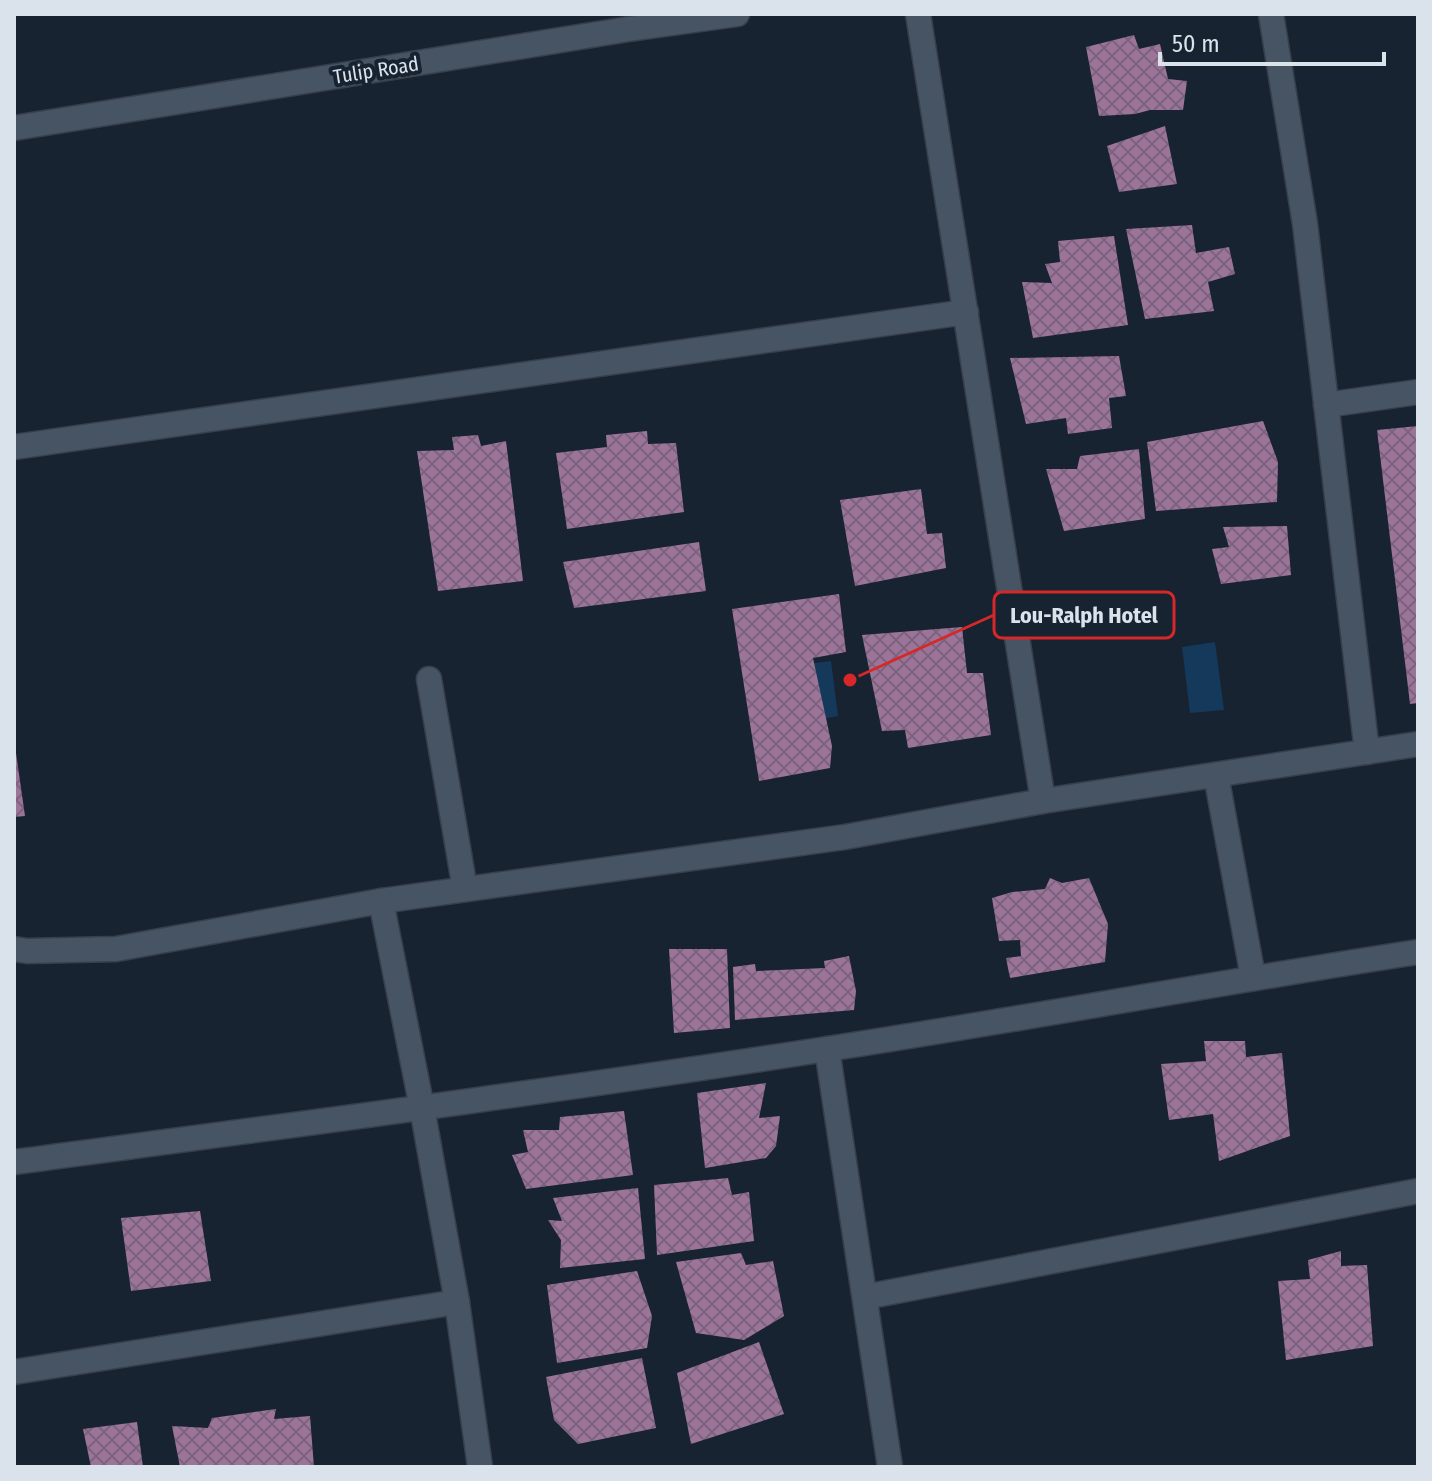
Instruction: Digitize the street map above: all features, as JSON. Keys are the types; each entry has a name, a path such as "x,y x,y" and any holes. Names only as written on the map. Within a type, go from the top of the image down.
{"street":[{"name":"Tulip Road","path":"14,128 628,22 737,14"},
{"path":"918,14 1043,801"},
{"path":"1271,14 1305,224 1367,752"},
{"path":"14,447 966,312"},
{"path":"1326,405 1418,392"},
{"path":"429,679 465,889"},
{"path":"14,949 116,949 381,901 845,837 1043,801 1418,744"},
{"path":"1216,775 1253,977"},
{"path":"381,901 457,1302 480,1467"},
{"path":"14,1162 422,1108 827,1049 1418,952"},
{"path":"827,1049 890,1467"},
{"path":"865,1297 1418,1191"},
{"path":"14,1372 457,1302"}],"water":[{"path":"1215,642 1224,710 1190,713 1182,647"},
{"path":"831,661 838,716 811,721 799,665"}],"building":[{"path":"1134,35 1139,49 1160,44 1168,79 1187,81 1183,110 1099,116 1086,47"},
{"path":"1165,126 1177,184 1119,192 1107,146"},
{"path":"1192,225 1196,253 1229,247 1235,274 1208,282 1214,311 1145,319 1126,229"},
{"path":"1114,236 1128,325 1033,338 1022,282 1052,283 1045,264 1060,262 1058,241"},
{"path":"1119,356 1126,396 1109,398 1112,428 1068,434 1066,418 1026,424 1010,358"},
{"path":"1263,421 1278,462 1277,502 1156,511 1147,442"},
{"path":"1418,426 1418,703 1410,704 1377,430"},
{"path":"647,431 648,444 676,443 684,512 567,529 556,453 607,447 606,435"},
{"path":"478,435 481,446 506,441 523,581 438,591 417,451 454,450 452,437"},
{"path":"1139,449 1145,519 1064,531 1046,469 1077,469 1080,456"},
{"path":"921,489 927,534 942,533 946,568 855,586 840,500"},
{"path":"1287,526 1291,575 1221,584 1212,549 1229,547 1223,527"},
{"path":"699,542 706,591 574,608 563,562"},
{"path":"839,594 846,652 813,658 832,746 830,768 759,781 732,609"},
{"path":"962,627 967,673 983,673 991,735 908,748 905,730 882,731 862,635"},
{"path":"14,753 25,816 14,817"},
{"path":"1050,878 1062,883 1089,878 1108,924 1105,962 1010,978 1006,958 1021,956 1020,940 999,941 992,898 1012,892 1045,889"},
{"path":"669,949 727,949 730,1028 674,1033"},
{"path":"849,956 856,991 854,1010 735,1020 733,967 755,964 756,971 825,968 824,961"},
{"path":"1204,1041 1245,1041 1246,1057 1282,1053 1290,1136 1219,1161 1213,1114 1169,1120 1161,1064 1206,1061"},
{"path":"766,1083 759,1118 780,1116 776,1146 766,1158 705,1168 697,1093"},
{"path":"624,1111 633,1175 526,1189 512,1155 528,1152 523,1130 559,1130 560,1117"},
{"path":"728,1178 732,1195 749,1192 754,1241 657,1255 654,1185"},
{"path":"638,1188 645,1259 560,1268 561,1240 548,1220 562,1221 553,1198"},
{"path":"200,1211 211,1281 131,1291 121,1218"},
{"path":"1341,1251 1341,1266 1367,1265 1373,1346 1286,1360 1278,1281 1310,1279 1308,1260"},
{"path":"741,1253 746,1265 773,1261 784,1316 744,1340 696,1333 676,1262"},
{"path":"637,1271 652,1316 647,1348 557,1363 547,1285"},
{"path":"759,1342 784,1414 691,1444 677,1373"},
{"path":"642,1358 656,1428 578,1444 554,1420 546,1377"},
{"path":"276,1409 274,1419 310,1416 314,1467 180,1467 172,1426 208,1428 212,1418"},
{"path":"137,1422 143,1467 91,1467 83,1429"}],"place":[{"name":"Lou-Ralph Hotel","path":"850,680"}]}
